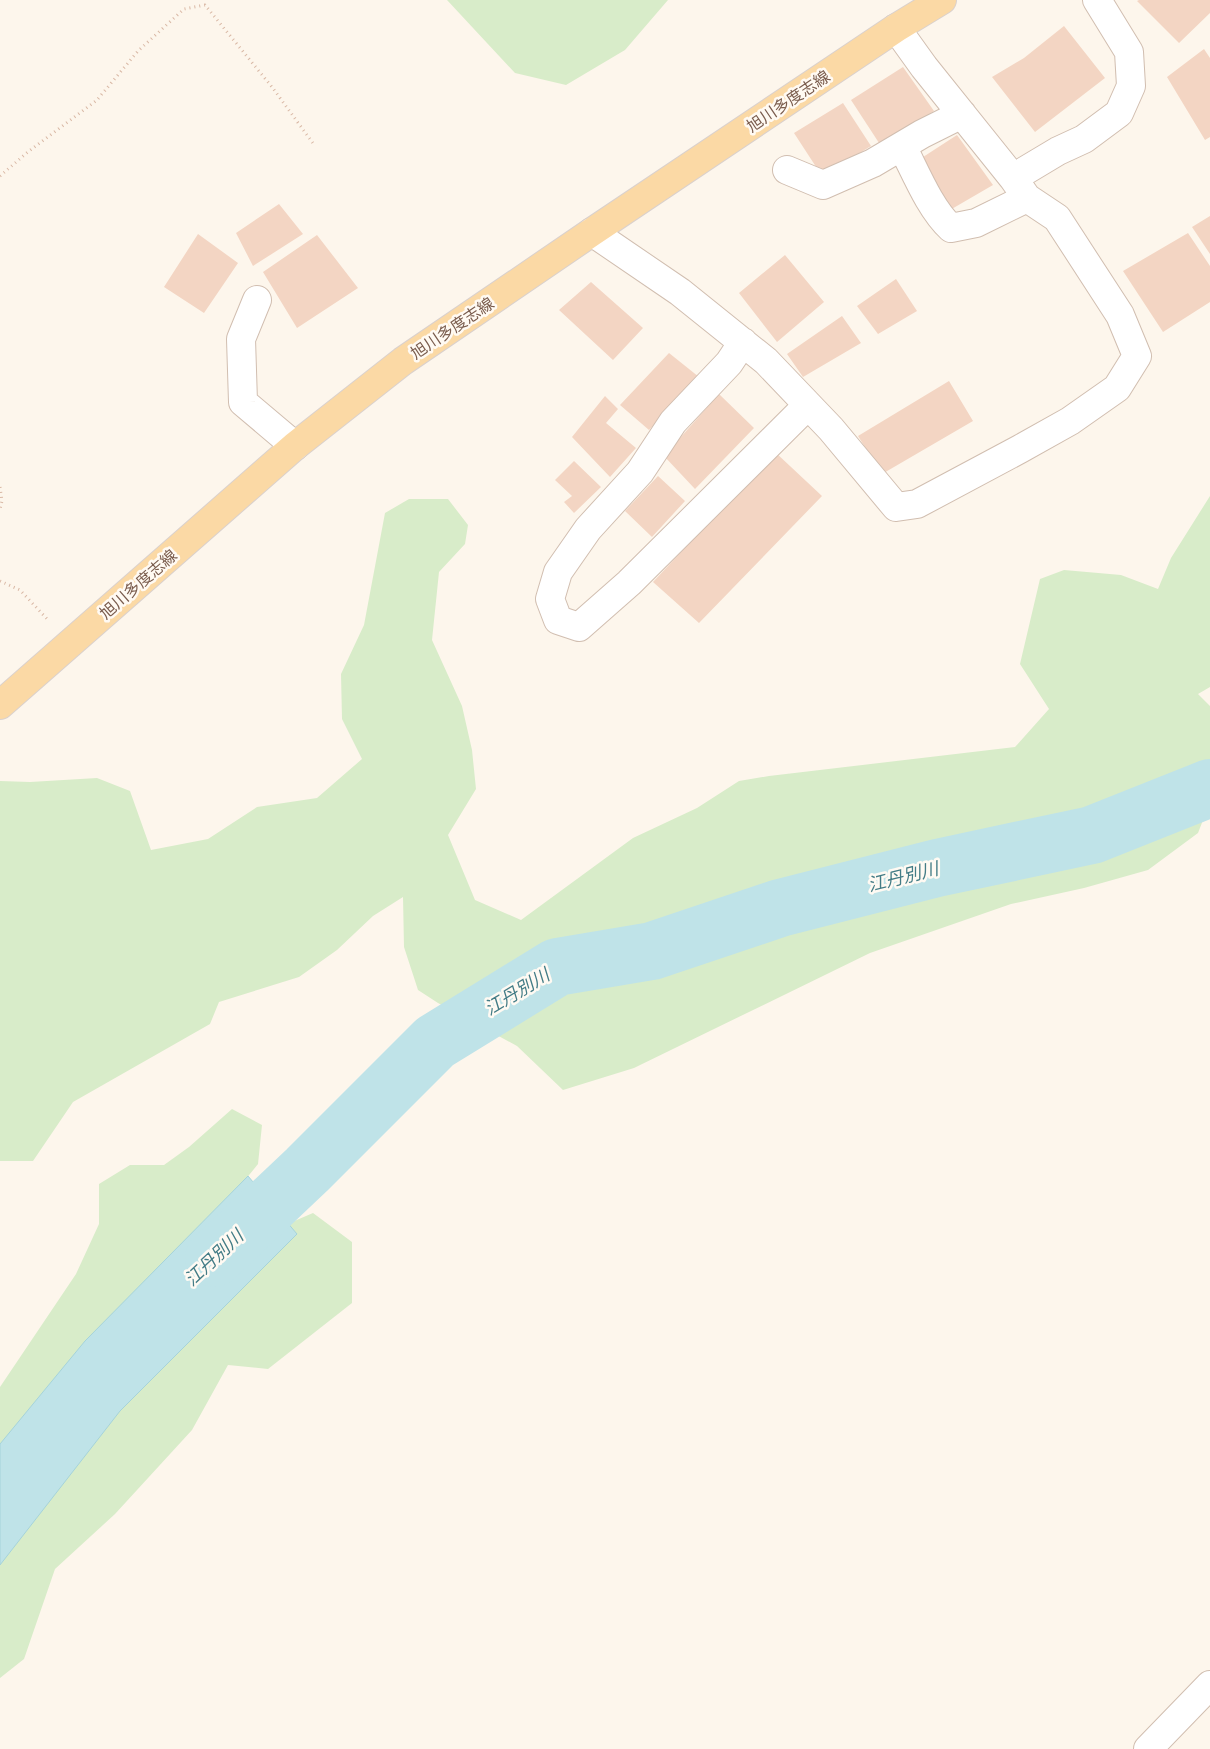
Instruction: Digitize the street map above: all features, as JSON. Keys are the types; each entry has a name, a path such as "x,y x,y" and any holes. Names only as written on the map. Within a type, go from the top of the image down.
{"main road":[{"name":"旭川多度志線","path":"0,705 295,446 403,361 896,28 942,0"}],"street":[{"path":"902,146 920,182 944,222 951,228 976,222 1020,188 1058,152 1084,139 1119,114 1132,86 1129,52 1097,0"},
{"path":"592,232 680,292 766,361 831,429 896,507 916,504 1020,449 1070,420 1117,388 1136,356 1120,315 1057,218 1020,188 924,67 896,28"},
{"path":"787,170 823,185 873,163 962,114"},
{"path":"257,300 241,339 243,402 295,446"},
{"path":"743,342 729,363 673,422 640,472 588,530 558,572 550,599 558,620 578,627 629,583 808,405"},
{"path":"1148,1749 1210,1685"}],"path":[{"path":"0,176 29,151 97,100 138,52 184,9 205,5 272,87 315,146"},
{"path":"0,487 2,501 0,509"},
{"path":"0,581 20,590 70,644"}],"green space":[{"path":"447,0 668,0 625,50 566,85 515,73"},
{"path":"1210,496 1210,687 1198,694 1210,706 1210,802 1198,833 1148,870 1084,888 1011,904 870,953 634,1068 563,1090 517,1046 418,990 404,947 403,897 373,916 337,950 299,977 219,1002 210,1024 73,1102 33,1161 0,1161 0,781 30,782 97,778 130,791 151,850 208,839 257,807 317,798 362,759 342,719 341,674 364,625 385,513 409,499 448,499 468,525 465,544 439,572 432,640 462,706 472,750 476,789 448,835 475,900 521,920 633,838 697,808 739,781 1015,747 1049,709 1020,664 1040,579 1064,570 1121,575 1158,589 1171,558"},
{"path":"232,1109 262,1125 258,1164 176,1265 0,1450 0,1387 76,1274 99,1224 99,1184 130,1165 164,1165 189,1147"},
{"path":"313,1213 352,1242 352,1303 268,1369 228,1365 192,1430 115,1514 55,1569 24,1659 0,1678 0,1532 264,1234"}],"water":[{"path":"248,1176 297,1234 120,1411 0,1565 0,1444 85,1341"}],"building":[{"path":"1210,0 1210,13 1179,43 1137,1"},
{"path":"1064,26 1105,78 1035,132 992,77 1024,58"},
{"path":"1204,49 1210,58 1210,137 1205,140 1167,77"},
{"path":"903,67 934,111 881,146 851,100"},
{"path":"843,103 871,146 822,176 794,133"},
{"path":"957,135 993,185 950,210 920,159"},
{"path":"279,204 303,234 253,266 236,233"},
{"path":"1210,216 1210,254 1192,227"},
{"path":"1188,233 1210,266 1210,302 1163,332 1123,271"},
{"path":"198,234 238,263 204,313 164,287"},
{"path":"317,235 358,288 297,328 263,272"},
{"path":"785,255 824,302 777,342 739,293"},
{"path":"896,279 917,311 878,334 857,306"},
{"path":"591,282 643,328 613,360 559,310"},
{"path":"842,316 861,343 803,377 787,354"},
{"path":"669,353 699,377 649,430 620,405"},
{"path":"949,381 973,421 882,474 858,436"},
{"path":"719,394 754,428 695,489 664,456"},
{"path":"605,396 618,409 606,423 636,448 610,477 572,437"},
{"path":"775,452 822,496 699,623 653,582"},
{"path":"574,461 601,487 574,513 564,502 572,496 555,480"},
{"path":"658,476 685,501 652,537 625,511"}],"waterway":[{"name":"江丹別川","path":"214,1258 307,1170 435,1042 557,967 652,951 780,908 937,868 1092,835 1210,788"}]}
